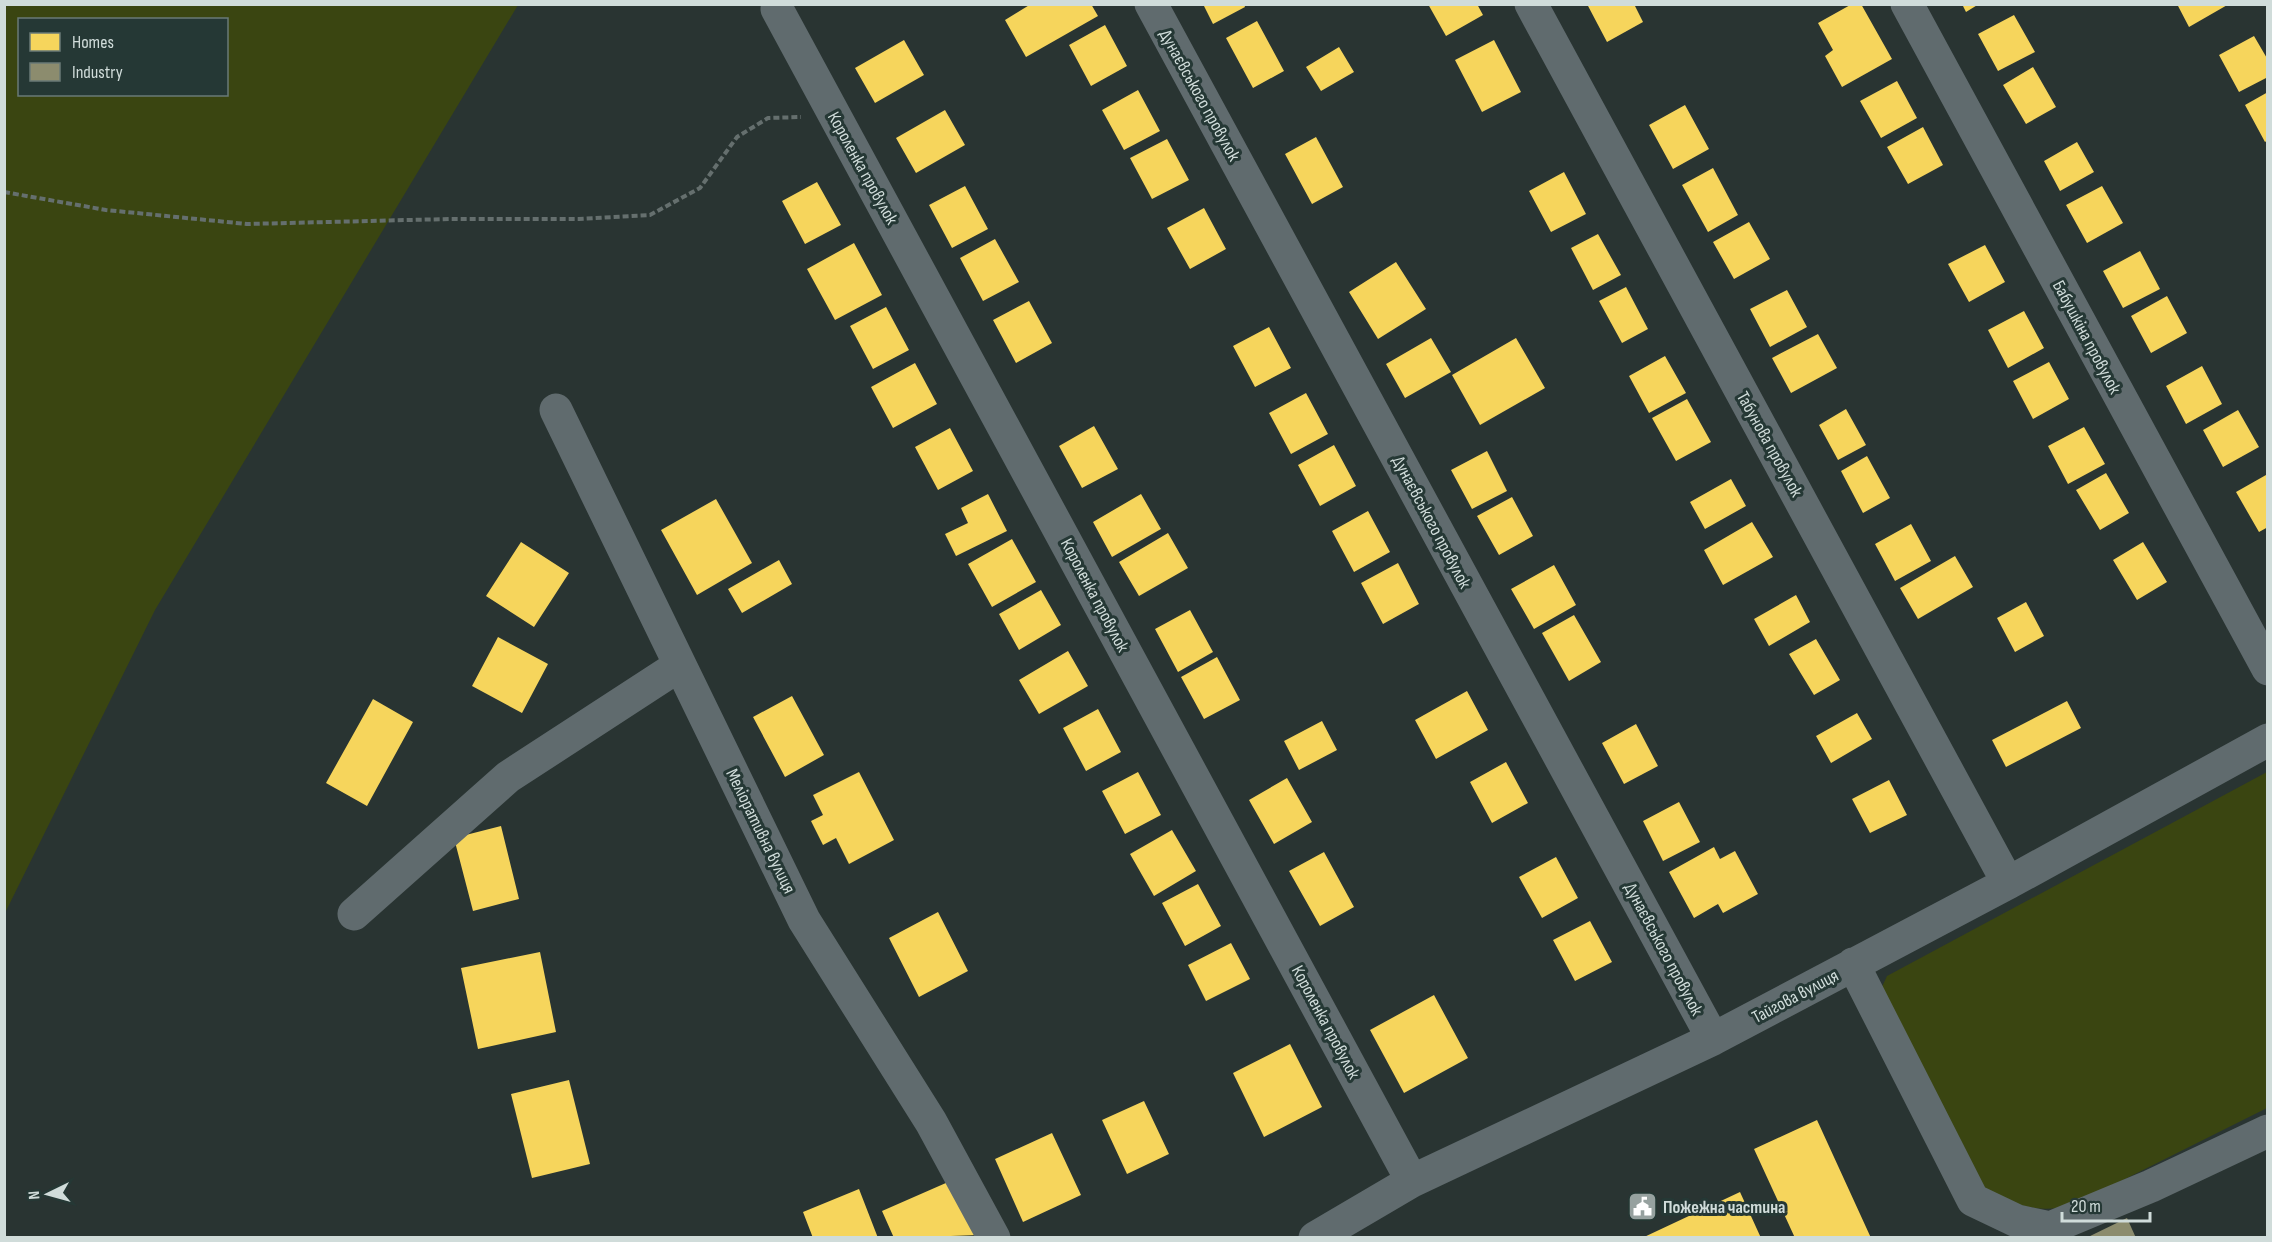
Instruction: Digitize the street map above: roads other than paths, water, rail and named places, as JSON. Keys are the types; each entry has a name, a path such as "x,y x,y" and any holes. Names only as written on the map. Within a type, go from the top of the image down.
{"street":[{"name":"Дунаєвського провулок","path":"1151,4 1713,1039"},
{"name":"Табунова провулок","path":"1531,4 2008,883"},
{"name":"Бабушкіна провулок","path":"1907,4 2268,669"},
{"name":"Короленка провулок","path":"777,9 1412,1181"},
{"name":"Меліоративна вулиця","path":"556,410 804,920 931,1122 994,1238"},
{"path":"354,914 508,777 680,665"},
{"name":"Тайгова вулиця","path":"1315,1238 1412,1181 1713,1039 2008,883 2268,740"},
{"path":"1853,964 1973,1200 2017,1221 2050,1228 2151,1186 2268,1131"}],"place":[{"name":"Пожежна частина","path":"1642,1207"}]}
